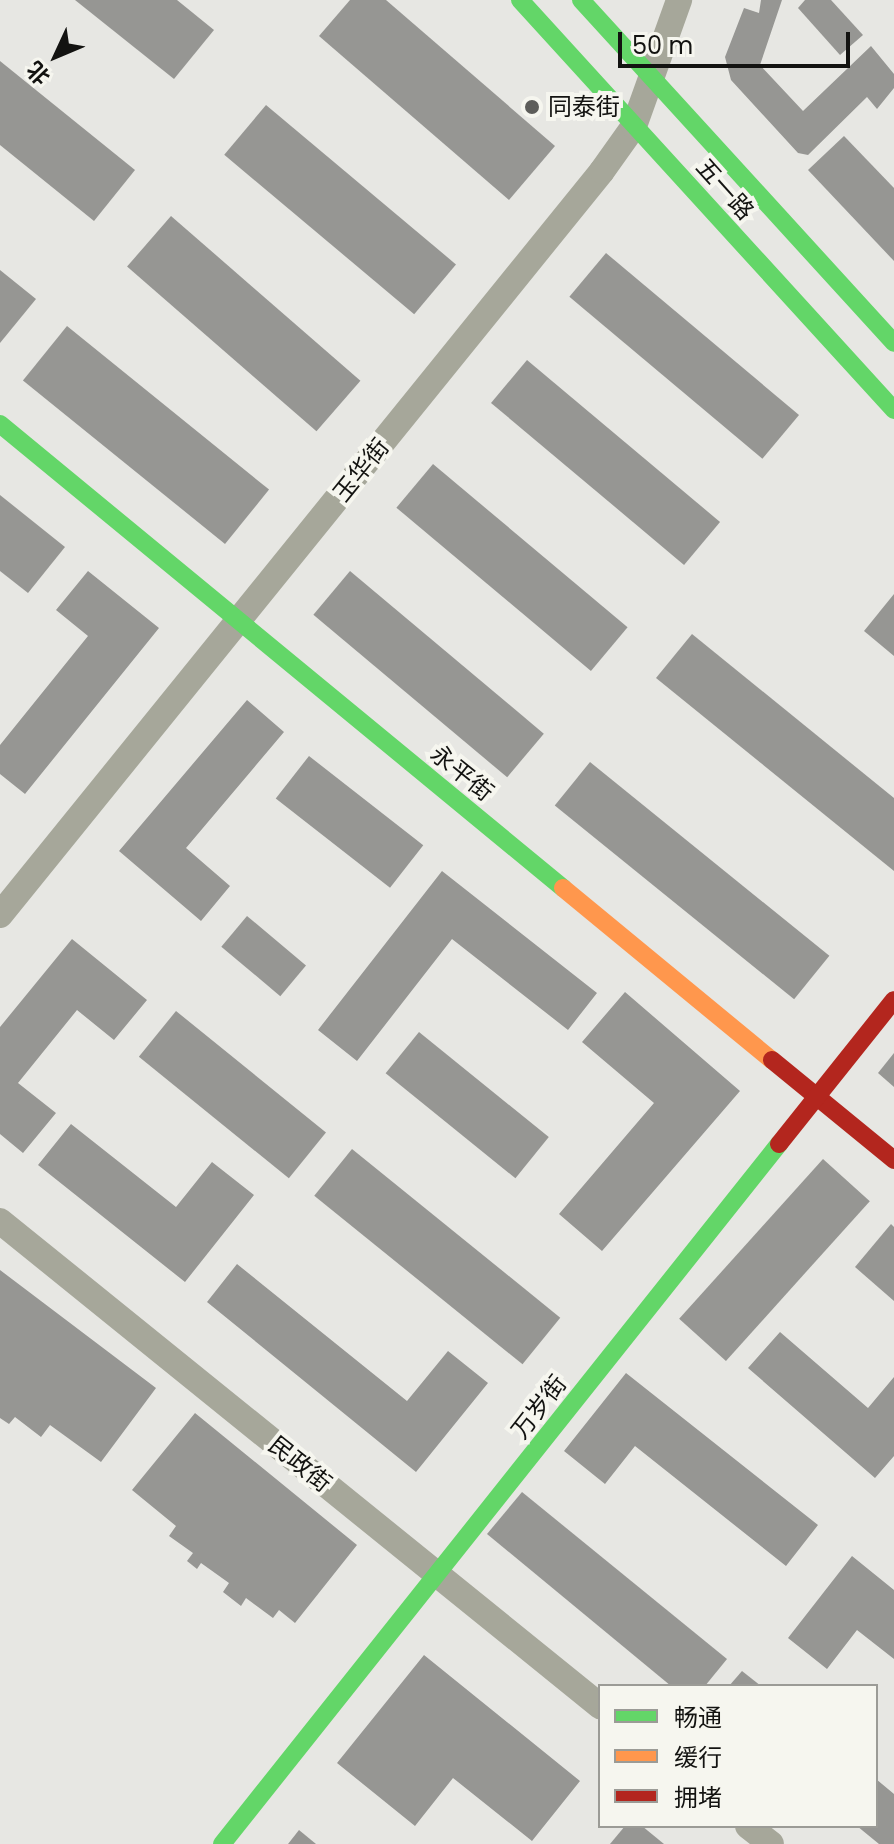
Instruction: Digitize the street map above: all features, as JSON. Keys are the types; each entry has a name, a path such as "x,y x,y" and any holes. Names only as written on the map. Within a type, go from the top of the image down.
{"street":[{"name":"五一路","path":"520,0 894,410"},
{"name":"五一路","path":"581,0 894,343"},
{"name":"玉华街","path":"0,915 634,126 679,0"},
{"name":"永平街","path":"0,424 894,1160"},
{"name":"万岁街","path":"222,1844 894,1000"},
{"name":"民政街","path":"0,1221 598,1704"},
{"path":"751,1828 771,1844"}],"building":[{"path":"75,0 177,0 214,30 174,79"},
{"path":"350,0 386,0 555,146 509,200 319,36"},
{"path":"761,0 782,0 760,65 803,111 871,46 894,74 894,88 877,109 867,97 808,155 798,153 731,80 725,57 744,8 759,13"},
{"path":"805,0 831,0 863,35 840,55 798,8"},
{"path":"0,61 135,170 94,221 0,145"},
{"path":"266,105 456,264 414,314 224,155"},
{"path":"844,136 894,188 894,261 808,170"},
{"path":"171,216 360,381 316,431 127,267"},
{"path":"606,253 799,415 762,459 569,297"},
{"path":"0,270 36,299 0,343"},
{"path":"67,326 269,490 225,544 23,380"},
{"path":"527,360 720,522 684,565 491,403"},
{"path":"433,464 628,627 591,671 396,508"},
{"path":"0,495 65,547 28,593 0,571"},
{"path":"88,571 159,628 25,794 0,774 0,745 88,636 56,610"},
{"path":"350,571 544,734 507,777 313,615"},
{"path":"894,594 894,656 864,631"},
{"path":"692,634 894,798 894,871 656,678"},
{"path":"247,700 284,732 186,848 230,886 201,921 119,851"},
{"path":"309,756 423,845 390,888 276,799"},
{"path":"590,762 829,956 794,999 555,806"},
{"path":"442,871 597,993 568,1030 452,939 357,1061 318,1030"},
{"path":"247,916 306,965 280,996 221,947"},
{"path":"72,939 147,1000 114,1040 77,1010 18,1083 56,1113 23,1153 0,1134 0,1027"},
{"path":"625,992 740,1091 602,1251 559,1214 654,1103 582,1042"},
{"path":"176,1011 326,1132 289,1178 139,1057"},
{"path":"419,1032 549,1137 515,1178 386,1073"},
{"path":"894,1053 894,1087 878,1073"},
{"path":"71,1124 176,1207 212,1162 254,1195 185,1282 38,1165"},
{"path":"352,1149 560,1318 523,1364 314,1196"},
{"path":"823,1159 870,1201 726,1361 679,1319"},
{"path":"891,1224 894,1227 894,1301 855,1267"},
{"path":"237,1264 407,1401 448,1351 488,1383 416,1472 207,1302"},
{"path":"0,1270 156,1388 101,1462 50,1425 41,1437 15,1417 9,1424 0,1418"},
{"path":"780,1332 868,1408 894,1377 894,1456 875,1478 748,1368"},
{"path":"626,1373 818,1525 786,1566 635,1446 605,1484 564,1451"},
{"path":"195,1413 357,1545 295,1623 279,1610 273,1618 246,1598 241,1606 223,1592 229,1583 201,1563 197,1569 187,1561 193,1553 169,1536 176,1526 132,1490"},
{"path":"522,1492 727,1659 707,1684 669,1684 487,1534"},
{"path":"852,1556 894,1590 894,1659 857,1630 827,1669 788,1638"},
{"path":"424,1655 580,1781 532,1841 453,1778 415,1826 337,1763"},
{"path":"742,1671 758,1684 731,1684"},
{"path":"878,1781 894,1794 894,1844 879,1844 859,1828 878,1828"},
{"path":"623,1828 644,1828 664,1844 610,1844"},
{"path":"299,1830 316,1844 288,1844"}],"traffic: fast":[{"path":"520,0 894,410"},
{"path":"581,0 894,343"},
{"path":"0,424 563,888"},
{"path":"222,1844 779,1144"}],"traffic: slow":[{"path":"563,888 772,1060"}],"traffic: jam":[{"path":"779,1144 894,1000"},
{"path":"772,1060 894,1160"}],"place":[{"name":"同泰街","path":"532,107"}]}
